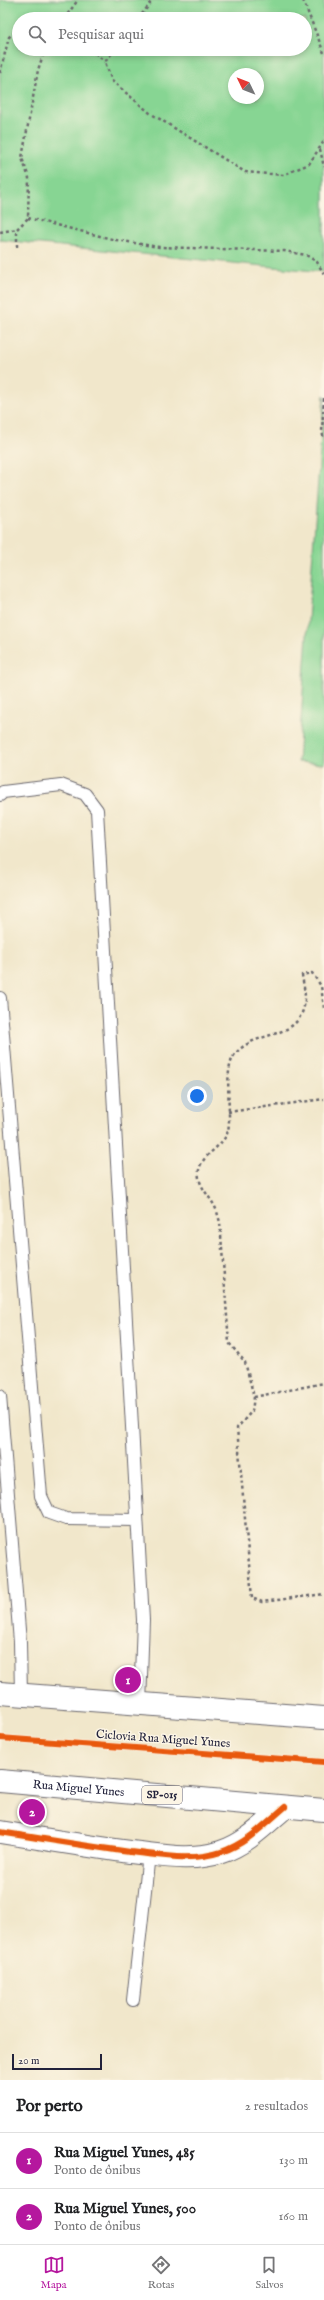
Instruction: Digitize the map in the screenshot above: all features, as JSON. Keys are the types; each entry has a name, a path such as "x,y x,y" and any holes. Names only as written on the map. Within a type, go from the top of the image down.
{"main road":[{"path":"0,1693 324,1718"},
{"name":"Rua Miguel Yunes","path":"0,1781 324,1810"},
{"path":"0,1832 149,1854 201,1858 222,1852 246,1840 285,1807"}],"lane":[{"path":"0,795 3,792 61,785 85,794 97,810 143,1620 140,1704"},
{"path":"0,998 40,1496 49,1512 66,1519 137,1520"},
{"path":"0,1396 20,1642 21,1695"},
{"path":"133,2000 149,1854"}],"path":[{"path":"69,12 78,0"},
{"path":"144,12 150,4 146,0"},
{"path":"303,0 308,12"},
{"path":"312,23 324,53"},
{"path":"0,73 9,37 12,35"},
{"path":"0,232 17,229 28,218 29,178 22,158 38,70 43,56"},
{"path":"98,56 104,62 112,81 150,113 245,172 283,175 309,164 324,142"},
{"path":"104,62 109,56"},
{"path":"320,148 324,167"},
{"path":"28,218 116,240 160,247 284,251 306,255 317,262 324,274"},
{"path":"17,229 17,247"},
{"path":"324,398 322,432 324,439"},
{"path":"324,1008 321,986 312,973 302,975 305,999 300,1019 282,1033 249,1041 235,1054 229,1073 228,1131 221,1142 209,1153 199,1166 199,1178 214,1205 220,1222 229,1343 245,1362 254,1397 252,1411 237,1428 252,1598 262,1602 324,1594"},
{"path":"228,1112 324,1099"},
{"path":"254,1397 324,1383"}],"green space":[{"path":"0,0 324,0 324,272 0,240"},
{"path":"324,395 324,764 298,762"}],"cycle path":[{"name":"Ciclovia Rua Miguel Yunes","path":"0,1738 324,1762"},
{"path":"0,1832 130,1852 176,1857 198,1857 221,1852 239,1844 255,1833 285,1807"}],"place":[{"name":"Rua Miguel Yunes, 485","path":"128,1680"},
{"name":"Rua Miguel Yunes, 500","path":"32,1812"}]}
